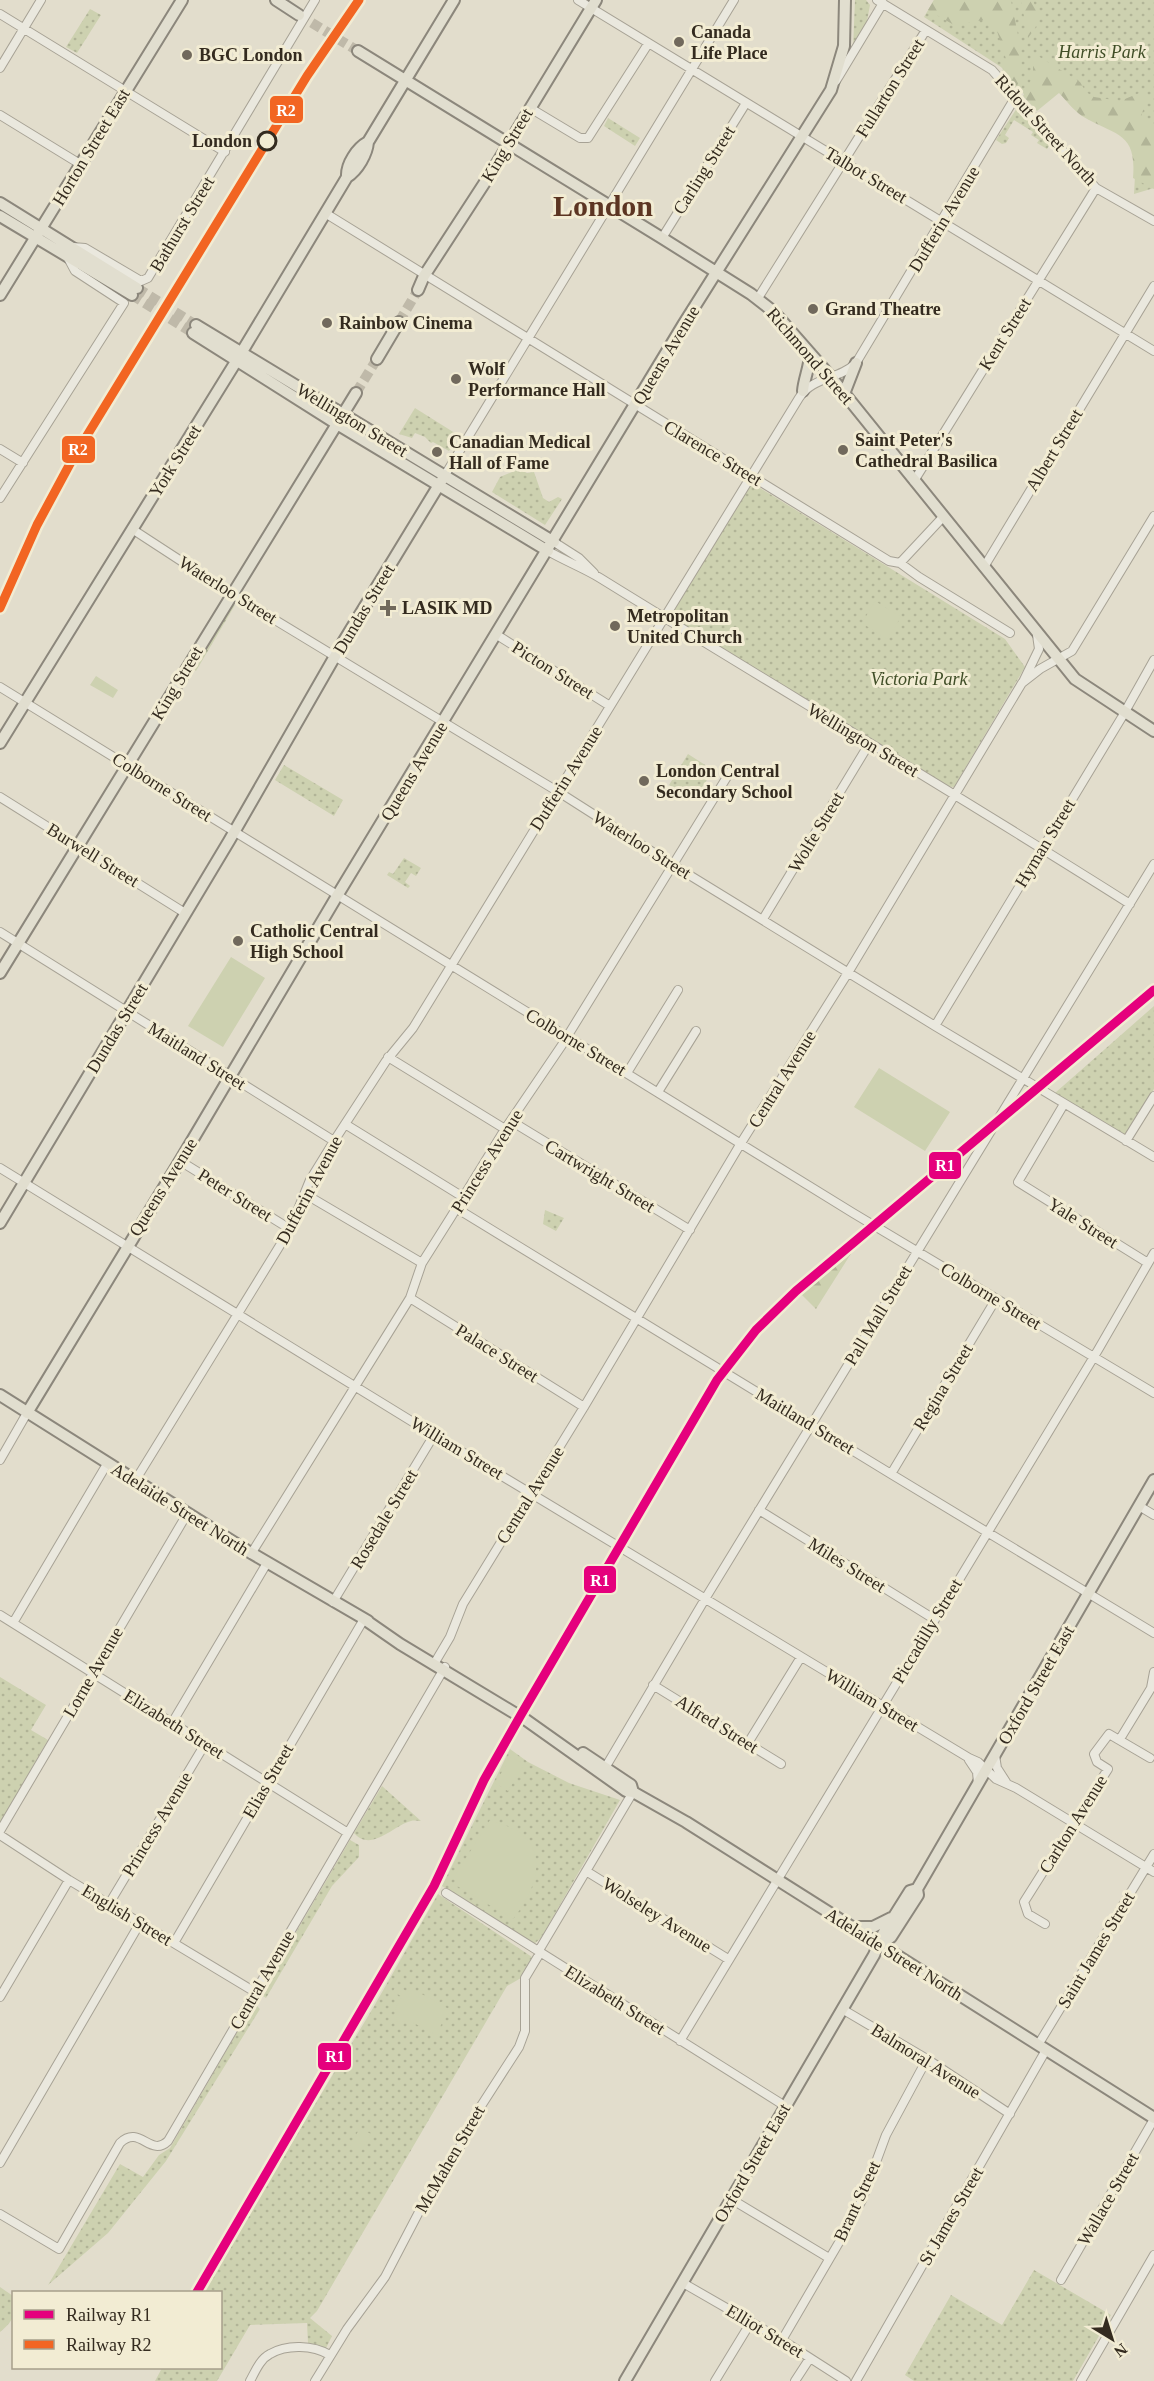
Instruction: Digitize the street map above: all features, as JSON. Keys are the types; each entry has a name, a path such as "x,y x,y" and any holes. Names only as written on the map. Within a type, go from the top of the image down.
{"main road":[{"name":"Horton Street East","path":"0,295 182,0"},
{"path":"276,0 299,15"},
{"name":"York Street","path":"0,743 347,177 354,173 367,150 368,142 454,0"},
{"name":"Queens Avenue","path":"27,1413 337,896 833,85 844,46 845,0"},
{"name":"King Street","path":"418,290 424,276 593,4"},
{"name":"Richmond Street","path":"357,51 663,237 758,298 774,312 831,377 1058,660 1079,683 1154,731"},
{"path":"0,203 38,234"},
{"path":"0,216 137,288"},
{"path":"377,359 399,322"},
{"name":"Wellington Street","path":"194,329 551,546"},
{"path":"251,337 252,351 258,362"},
{"path":"803,391 810,353"},
{"name":"Wellington Street","path":"239,356 258,362 340,419"},
{"path":"844,394 856,363"},
{"name":"King Street","path":"0,973 356,393"},
{"name":"Dundas Street","path":"0,1223 233,833 335,656 442,480"},
{"name":"Adelaide Street North","path":"0,1395 251,1554 439,1665 526,1720 626,1791 633,1791"},
{"name":"Oxford Street East","path":"880,1945 891,1937 918,1895 917,1889 1154,1480"},
{"name":"Adelaide Street North","path":"439,1665 525,1712 630,1785 633,1791 1154,2118"},
{"name":"Oxford Street East","path":"625,2381 880,1945 883,1934 910,1891 917,1889"},
{"path":"851,1927 873,1927 883,1924 894,1916"}],"street":[{"path":"0,68 41,0"},
{"name":"Bathurst Street","path":"137,288 148,278 315,0"},
{"name":"Talbot Street","path":"578,0 593,4 648,44 1154,351"},
{"name":"Dundas Street","path":"442,480 734,0"},
{"name":"Queens Avenue","path":"833,85 842,73 880,2"},
{"name":"Ridout Street North","path":"880,2 992,70 1096,188 1154,221"},
{"path":"0,14 225,152"},
{"name":"Fullarton Street","path":"758,298 926,30"},
{"path":"530,108 580,138 588,138 648,44"},
{"name":"Dufferin Avenue","path":"135,1481 290,1229 305,1194 334,1141 388,1057 413,1028 803,391 816,381 843,374 856,363 1016,96"},
{"name":"Carling Street","path":"663,237 746,103"},
{"path":"4,117 80,164"},
{"name":"Kent Street","path":"914,481 1096,188"},
{"name":"Clarence Street","path":"325,213 889,561 900,563 912,573 1010,633"},
{"path":"0,498 124,303 75,271 69,253"},
{"name":"Albert Street","path":"984,567 1154,286"},
{"path":"0,449 23,463"},
{"name":"Central Avenue","path":"0,2214 59,2249 120,2143 126,2137 135,2136 156,2147 163,2146 168,2141 348,1833 439,1665 463,1604 532,1494 741,1143 849,971 1022,683 1075,648 1152,525 1154,516"},
{"path":"900,563 944,517"},
{"name":"Waterloo Street","path":"132,529 232,593 849,971 934,1026 1154,1157"},
{"name":"Wellington Street","path":"551,546 579,558 597,576 663,618 1130,904"},
{"path":"1022,683 1038,649 1037,633"},
{"name":"Picton Street","path":"497,635 610,706"},
{"name":"Hyman Street","path":"934,1026 1154,660"},
{"name":"Colborne Street","path":"0,687 233,833 1154,1394"},
{"name":"Wolfe Street","path":"763,919 869,744"},
{"name":"Princess Avenue","path":"251,1554 410,1298 422,1263 567,1036 730,772"},
{"name":"Burwell Street","path":"0,797 185,913"},
{"name":"Pall Mall Street","path":"605,1768 759,1510 1154,864"},
{"name":"Maitland Street","path":"0,932 334,1141"},
{"path":"627,1073 678,990"},
{"path":"658,1092 696,1031"},
{"path":"388,1057 505,1130"},
{"path":"1126,1141 1154,1096"},
{"name":"Yale Street","path":"1064,1104 1018,1182 1148,1263"},
{"name":"Cartwright Street","path":"511,1122 690,1230"},
{"path":"345,1124 463,1197"},
{"name":"Peter Street","path":"180,1161 290,1229"},
{"name":"William Street","path":"0,1168 801,1658 978,1762 996,1779 1006,1782 1154,1872"},
{"path":"305,1194 422,1263"},
{"name":"Maitland Street","path":"456,1208 1154,1633"},
{"name":"Piccadilly Street","path":"680,2041 1094,1357 1154,1253"},
{"name":"Palace Street","path":"410,1298 584,1407"},
{"name":"Regina Street","path":"891,1474 996,1299"},
{"name":"Queens Avenue","path":"0,1460 27,1413"},
{"name":"Rosedale Street","path":"333,1602 434,1435"},
{"path":"13,1623 107,1464"},
{"path":"1139,1506 1154,1515"},
{"name":"Miles Street","path":"759,1510 934,1619"},
{"name":"Lorne Avenue","path":"0,1833 187,1514"},
{"path":"172,1723 267,1563"},
{"name":"Elizabeth Street","path":"0,1615 348,1833"},
{"name":"Elias Street","path":"174,1943 364,1619"},
{"path":"748,1743 801,1658"},
{"path":"1150,1758 1120,1739 1151,1688 1154,1672"},
{"name":"Alfred Street","path":"653,1685 781,1764"},
{"name":"Carlton Avenue","path":"1045,1924 1028,1914 1024,1902 1108,1769 1097,1762 1094,1754 1109,1734 1120,1739"},
{"name":"Princess Avenue","path":"109,1904 205,1744"},
{"path":"995,1755 998,1768 1006,1782"},
{"path":"969,1758 977,1772 978,1785"},
{"name":"McMahen Street","path":"315,2381 330,2355 386,2277 420,2210 449,2168 481,2106 519,2048 525,2031 525,1978 633,1791"},
{"name":"English Street","path":"0,1833 69,1880 255,1992"},
{"name":"Saint James Street","path":"1042,2048 1154,1854"},
{"name":"Wolseley Avenue","path":"586,1871 728,1959"},
{"path":"0,1997 69,1880"},
{"name":"Elizabeth Street","path":"446,1893 785,2106"},
{"path":"0,2163 140,1923"},
{"name":"Balmoral Avenue","path":"842,2008 927,2059 1010,2114"},
{"name":"St James Street","path":"856,2381 1010,2114 1042,2048"},
{"name":"Brant Street","path":"782,2340 862,2200 886,2135 927,2059"},
{"name":"Wallace Street","path":"1061,2280 1154,2118"},
{"path":"731,2199 830,2258"},
{"path":"1085,2379 1154,2255"},
{"name":"Elliot Street","path":"683,2283 782,2340 846,2381"},
{"path":"715,2381 752,2322"},
{"path":"250,2381 260,2363 269,2354 286,2348 312,2348 330,2355"},
{"path":"795,2381 810,2358"}],"green space":[{"path":"855,0 866,0 870,5 867,21 853,49"},
{"name":"Harris Park","path":"934,0 1154,0 1154,188 1134,194 1136,157 1126,136 1092,118 1089,120 1063,87 1034,106 1001,67 924,17"},
{"path":"934,0 1011,0 1021,59 1019,81 1015,88 1002,71 1007,62 996,28 984,20 954,25 928,10"},
{"path":"1021,0 1033,0 1037,16 1037,24 1028,38"},
{"path":"90,9 101,15 77,53 66,47"},
{"path":"1038,56 1080,82 1086,92 1094,97 1120,101 1142,92 1146,100 1141,117 1154,131 1154,189 1133,178 1131,151 1127,143 1114,132 1082,116 1059,93 1037,111 1023,96 1033,76 1033,58"},
{"path":"1017,108 1050,144 1047,149 1037,143 1039,140 1031,135 1033,132 1014,120 1005,135 1009,138 1006,143 1002,144 996,140"},
{"path":"608,118 640,138 635,146 604,126"},
{"path":"415,408 458,435 449,451 415,433 412,438 399,434"},
{"path":"519,469 527,473 534,472 543,498 549,502 558,497 562,499 545,525 492,492 500,477"},
{"name":"Victoria Park","path":"752,483 1005,639 1025,667 954,787 944,786 670,617"},
{"path":"875,601 901,617 887,639 862,623"},
{"path":"235,605 196,671 192,668 232,606"},
{"path":"96,676 118,690 113,698 90,685"},
{"path":"688,754 713,770 694,801 669,785"},
{"path":"284,765 343,800 334,816 275,780"},
{"path":"404,858 421,868 416,876 411,873 405,882 410,886 408,888 387,875 389,872 393,874"},
{"path":"231,957 265,978 223,1047 188,1026"},
{"path":"1154,1006 1154,1089 1124,1136 1055,1093"},
{"path":"879,1068 950,1112 925,1151 854,1107"},
{"path":"545,1210 564,1218 556,1231 543,1224"},
{"path":"852,1252 816,1309 802,1295"},
{"path":"0,1677 46,1705 31,1730 48,1740 0,1823"},
{"path":"510,1749 528,1762 569,1783 620,1800 541,1938 534,1944 442,1886"},
{"path":"511,1757 524,1764 508,1791 495,1783"},
{"path":"382,1786 421,1821 404,1823 375,1839 361,1838 354,1833"},
{"path":"490,1820 516,1830 527,1839 534,1850 536,1874 527,1898 513,1919 457,1886 454,1877"},
{"path":"350,1840 359,1845 359,1857 332,1886 266,1998 260,1994"},
{"path":"438,1894 532,1957 521,1978 507,1986 317,2311 310,2318 332,2336 326,2348 308,2343 307,2323 250,2325 217,2381 155,2381 161,2369 222,2369 222,2291 203,2291 373,2008"},
{"path":"397,1985 406,1991 409,1987 438,2003 447,2002 445,2007 449,2009 436,2035 410,2021 397,2022 396,2018 400,2012 395,2009 402,1997 393,1991"},
{"path":"254,2003 260,2009 166,2161 108,2233 48,2285 120,2164 143,2177 159,2155 170,2148"},
{"path":"360,2128 371,2134 360,2153 349,2147"},
{"path":"1034,2270 1111,2315 1073,2381 914,2381 905,2375 951,2295 1002,2325"},
{"path":"0,2287 12,2295 12,2318 0,2332"}],"tunnel":[{"path":"299,15 358,51"},
{"path":"137,288 196,325"},
{"path":"399,322 418,290"},
{"path":"132,295 193,333"},
{"path":"356,393 377,359"}],"rail line":[{"name":"R2","path":"0,608 37,525 72,460 307,76 359,0"},
{"name":"R1","path":"198,2291 434,1886 484,1780 717,1380 756,1330 796,1291 1154,990"}],"place":[{"name":"Canada Life Place","path":"679,42"},
{"name":"BGC London","path":"187,55"},
{"name":"London","path":"267,141"},
{"name":"Grand Theatre","path":"813,309"},
{"name":"Rainbow Cinema","path":"327,323"},
{"name":"Wolf Performance Hall","path":"456,379"},
{"name":"Saint Peter's Cathedral Basilica","path":"843,450"},
{"name":"Canadian Medical Hall of Fame","path":"437,452"},
{"name":"LASIK MD","path":"388,608"},
{"name":"Metropolitan United Church","path":"615,626"},
{"name":"London Central Secondary School","path":"644,781"},
{"name":"Catholic Central High School","path":"238,941"}],"district":[{"name":"London","path":"603,206"}]}
